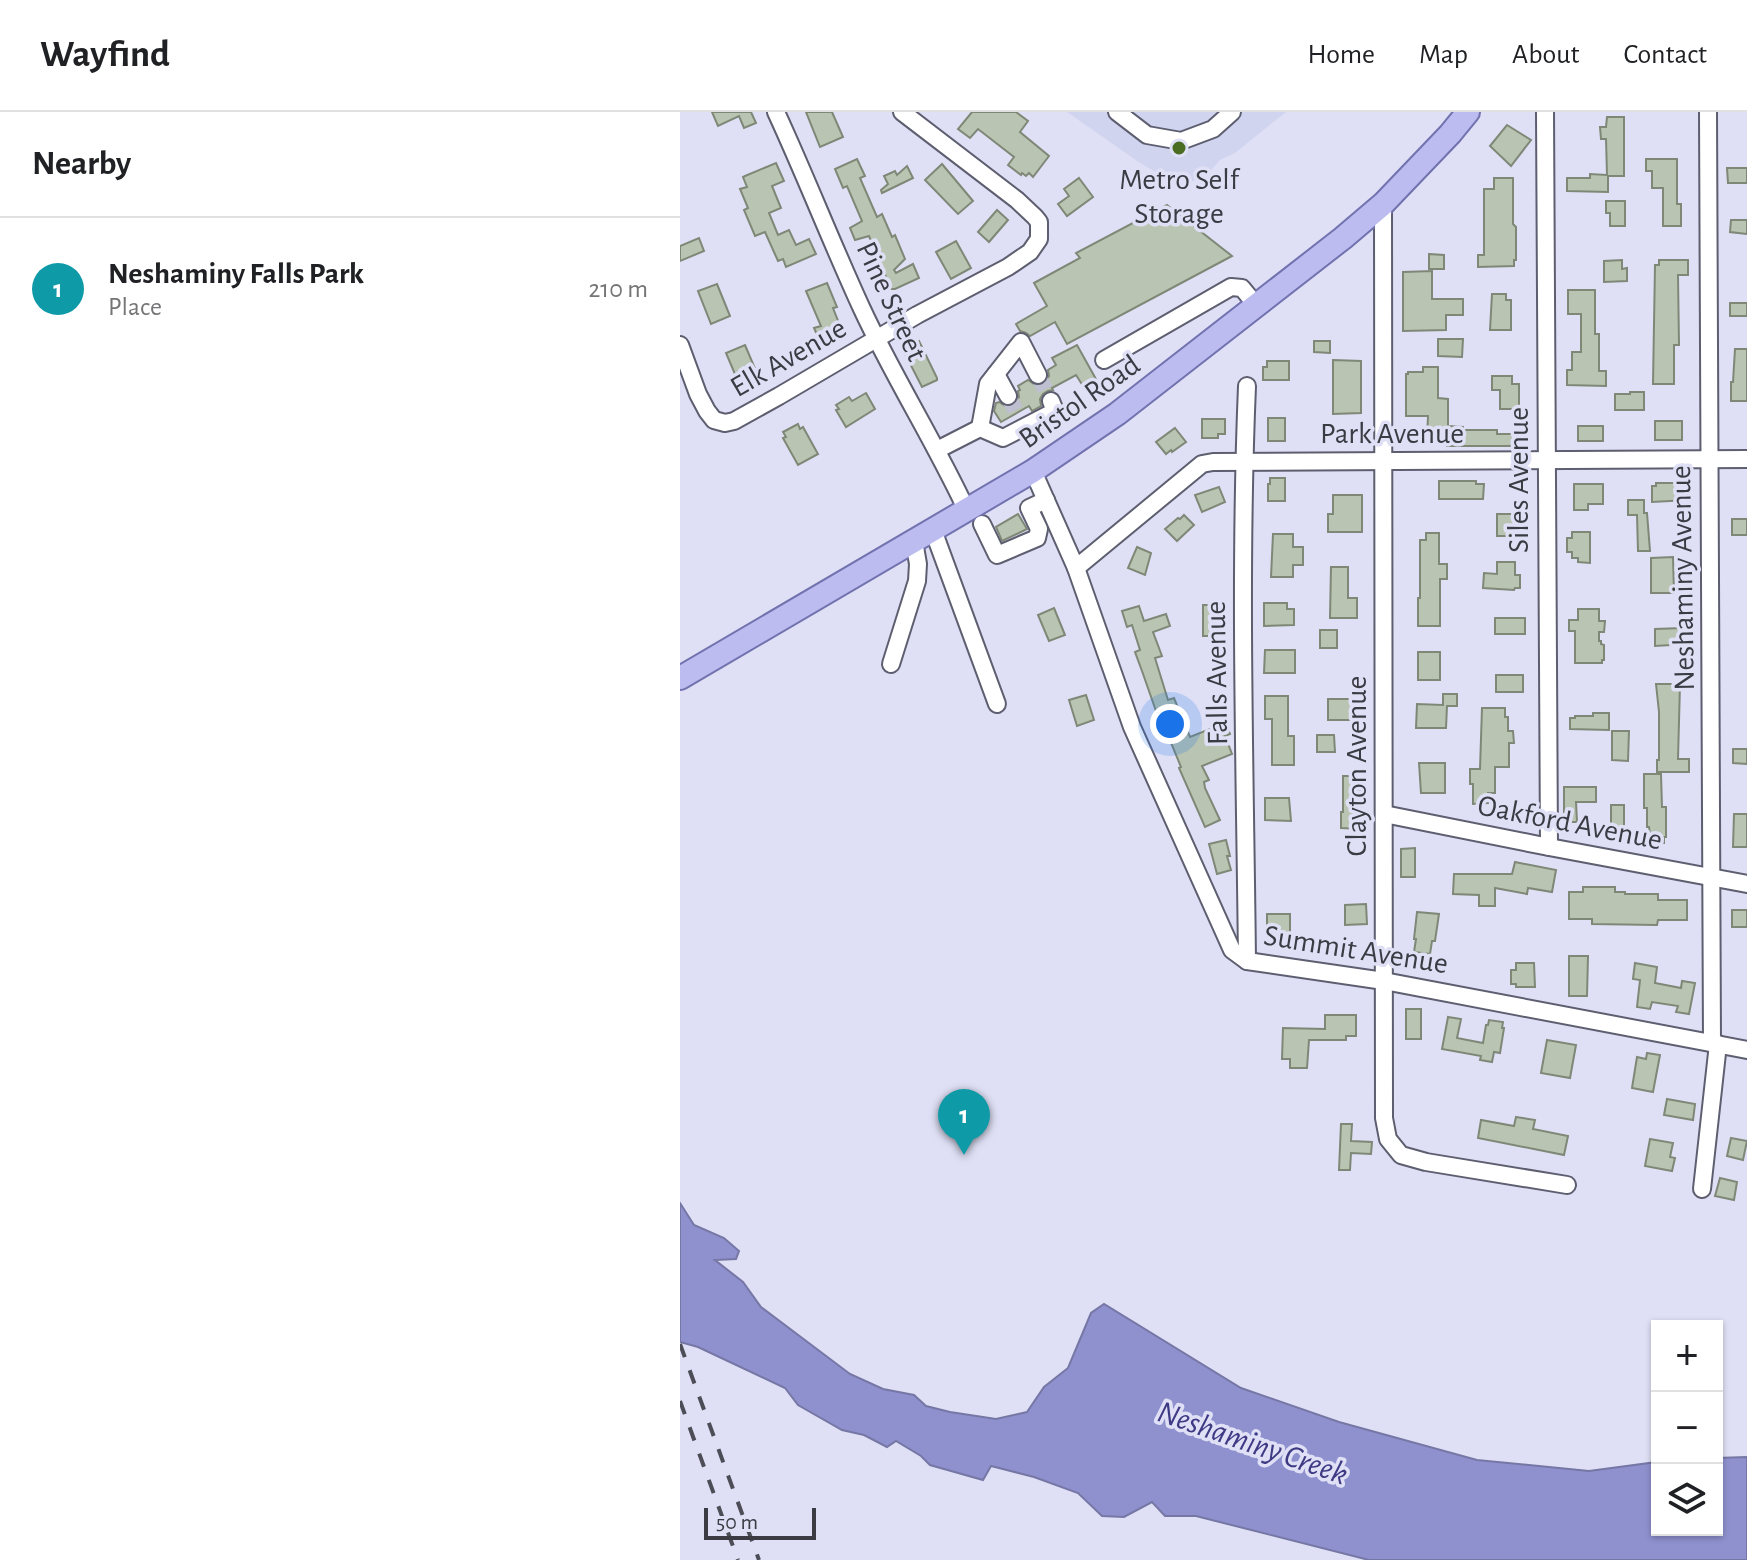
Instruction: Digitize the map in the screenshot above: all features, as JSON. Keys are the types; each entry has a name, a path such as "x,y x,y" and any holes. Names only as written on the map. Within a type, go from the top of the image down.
{"main road":[{"name":"Bristol Road","path":"680,678 924,536 975,518 1033,471 1117,414 1383,204 1468,112"}],"street":[{"name":"Pine Street","path":"776,112 877,339 997,555 1037,538 1039,529 1029,508 1046,500"},
{"name":"Elk Avenue","path":"680,345 707,411 718,423 734,421 917,315 1008,267 1035,247 1040,230 1035,217 902,112"},
{"path":"1117,112 1147,135 1181,141 1213,129 1232,112"},
{"name":"Siles Avenue","path":"1545,112 1549,847"},
{"name":"Neshaminy Avenue","path":"1702,1189 1715,1044 1708,460 1708,112"},
{"name":"Clayton Avenue","path":"1383,204 1384,1118 1388,1139 1401,1155 1426,1162 1567,1185"},
{"path":"1104,360 1231,287 1242,288 1256,305"},
{"path":"980,428 988,384 1021,342 1038,375"},
{"path":"996,374 1008,396"},
{"name":"Falls Avenue","path":"1247,386 1244,462 1247,961"},
{"path":"980,428 1003,438 1021,420 1055,411 1051,401"},
{"path":"937,450 980,428"},
{"name":"Park Avenue","path":"1076,568 1202,464 1213,462 1747,459"},
{"name":"Summit Avenue","path":"1033,471 1076,568 1132,727 1232,950 1247,961 1384,981 1747,1050"},
{"path":"891,664 917,581 924,536"},
{"path":"924,536 997,704"},
{"name":"Oakford Avenue","path":"1384,814 1747,884"}],"shaded area":[{"name":"Metro Self Storage","path":"1067,112 1286,112 1235,153 1220,160 1205,177 1190,182 1170,180 1140,163"}],"water":[{"name":"Neshaminy Creek","path":"680,1203 694,1225 724,1238 739,1251 736,1259 715,1260 743,1282 761,1307 850,1374 883,1389 914,1395 926,1406 996,1419 1027,1412 1044,1387 1068,1368 1091,1313 1104,1304 1241,1388 1339,1422 1477,1460 1589,1471 1651,1463 1651,1536 1723,1536 1723,1458 1747,1457 1747,1560 1369,1560 1196,1516 1165,1516 1152,1502 1124,1517 1102,1516 1078,1493 1034,1477 991,1466 983,1480 930,1465 896,1441 887,1447 864,1435 842,1430 798,1405 785,1388 698,1347 680,1342"}],"building":[{"path":"712,112 751,112 756,123 744,128 739,116 718,126"},
{"path":"806,112 832,112 843,137 820,147"},
{"path":"972,112 1016,112 1028,121 1020,132 1049,156 1033,177 1029,173 1021,175 1008,165 1014,157 978,129 970,138 958,129"},
{"path":"1607,117 1624,117 1624,176 1608,176 1608,192 1567,191 1567,178 1607,175 1606,139 1601,139 1600,127 1606,127"},
{"path":"1507,125 1531,140 1511,166 1490,146"},
{"path":"857,159 865,176 860,178 877,217 882,214 905,259 894,270 896,273 913,264 919,278 895,289 891,289 869,236 855,240 850,228 862,221 847,186 843,188 835,169"},
{"path":"1646,159 1677,159 1677,204 1681,204 1681,226 1663,226 1663,188 1652,188 1652,171 1646,171"},
{"path":"776,163 784,181 772,186 781,208 769,213 778,235 789,230 796,245 809,239 816,254 786,267 783,259 778,261 765,232 755,236 744,210 748,208 740,189 747,187 743,177"},
{"path":"942,164 973,201 958,214 925,180"},
{"path":"907,166 913,178 882,193 881,190 888,184 884,176 895,171 897,175"},
{"path":"1727,168 1747,168 1747,183 1728,183"},
{"path":"1079,178 1093,197 1067,216 1058,204 1069,196 1064,189"},
{"path":"1494,178 1513,178 1516,260 1514,266 1478,267 1478,255 1484,255 1484,189 1494,189"},
{"path":"1606,201 1625,201 1625,226 1610,226"},
{"path":"1167,205 1232,256 1067,344 1055,322 1030,336 1020,331 1016,324 1047,306 1034,283 1080,258 1076,253"},
{"path":"997,210 1008,220 989,242 978,232"},
{"path":"1731,220 1747,220 1747,234 1730,232"},
{"path":"699,238 704,251 680,261 680,246"},
{"path":"956,241 971,268 951,279 936,252"},
{"path":"1429,254 1444,255 1444,269 1429,269"},
{"path":"1622,260 1622,269 1627,268 1627,281 1604,282 1604,261"},
{"path":"1659,260 1688,260 1688,275 1678,275 1679,345 1674,345 1674,384 1653,384 1655,265 1659,265"},
{"path":"1432,271 1432,299 1463,299 1463,315 1446,315 1446,330 1403,331 1403,272"},
{"path":"827,283 844,336 821,344 814,328 821,326 806,291"},
{"path":"717,284 730,316 711,324 698,291"},
{"path":"1568,290 1595,290 1599,371 1606,371 1606,386 1567,385 1567,370 1572,370 1572,352 1581,352 1581,314 1568,314"},
{"path":"1492,294 1506,294 1506,300 1511,300 1511,330 1490,330"},
{"path":"1730,303 1747,303 1747,316 1730,316"},
{"path":"1438,339 1463,339 1462,357 1438,356"},
{"path":"919,341 937,378 922,387 902,348"},
{"path":"1314,341 1330,341 1330,353 1314,352"},
{"path":"745,345 756,371 737,379 726,353"},
{"path":"1077,345 1102,390 1090,397 1076,375 1043,394 1041,406 1032,411 1029,406 1001,422 994,411 996,403 1007,407 1014,405 1019,397 1018,386 1028,380 1037,386 1044,384 1049,376 1048,370 1056,365 1052,358"},
{"path":"1735,349 1747,349 1747,401 1731,401"},
{"path":"1333,360 1361,361 1361,413 1333,414"},
{"path":"1267,361 1289,361 1289,380 1263,380 1263,367 1267,367"},
{"path":"1423,367 1438,367 1438,398 1448,399 1448,426 1463,427 1463,430 1497,430 1497,434 1525,434 1525,446 1447,446 1447,442 1427,440 1428,416 1406,416 1406,374 1423,372"},
{"path":"1492,376 1512,376 1512,384 1519,384 1519,409 1500,409 1500,390 1492,390"},
{"path":"1644,392 1644,410 1615,410 1615,394"},
{"path":"866,393 875,409 846,427 836,405 849,397 852,401"},
{"path":"1268,418 1285,418 1285,441 1268,441"},
{"path":"1202,419 1225,419 1225,434 1218,434 1218,438 1202,438"},
{"path":"1655,421 1682,421 1682,440 1655,440"},
{"path":"798,424 800,429 803,427 818,454 798,465 783,438 786,437 783,432"},
{"path":"1578,426 1603,426 1603,441 1578,441"},
{"path":"1175,428 1186,442 1166,454 1156,442"},
{"path":"1270,478 1285,478 1285,501 1268,501"},
{"path":"1439,481 1476,481 1476,484 1484,484 1483,499 1439,499"},
{"path":"1656,483 1689,483 1689,500 1652,502 1652,486"},
{"path":"1574,484 1603,484 1603,504 1588,504 1588,510 1574,510"},
{"path":"1219,487 1225,502 1202,512 1195,495"},
{"path":"1333,495 1362,495 1362,532 1328,532 1328,514 1333,514"},
{"path":"1628,500 1644,500 1650,551 1638,551 1637,515 1628,515"},
{"path":"1018,514 1027,529 1002,541 996,527"},
{"path":"1497,514 1519,514 1519,536 1497,536"},
{"path":"1184,515 1194,525 1177,541 1165,529"},
{"path":"1732,519 1747,519 1747,535 1732,535"},
{"path":"1572,532 1590,532 1590,563 1578,562 1578,558 1572,558 1572,552 1567,552 1567,538 1572,538"},
{"path":"1426,533 1439,533 1439,564 1447,564 1447,579 1440,579 1440,626 1418,626 1420,540 1426,540"},
{"path":"1273,534 1293,534 1293,547 1303,547 1303,565 1293,565 1293,577 1271,577"},
{"path":"1137,547 1151,553 1145,575 1128,568"},
{"path":"1673,557 1674,593 1651,593 1651,558"},
{"path":"1497,562 1515,562 1515,575 1520,575 1520,588 1483,588 1484,573 1497,574"},
{"path":"1331,567 1348,567 1348,598 1357,598 1357,618 1330,618"},
{"path":"1264,603 1287,603 1287,609 1294,609 1294,625 1264,626"},
{"path":"1203,605 1218,605 1221,636 1203,636"},
{"path":"1139,606 1144,621 1166,614 1170,626 1153,632 1162,656 1155,658 1168,700 1174,698 1190,737 1225,723 1230,734 1225,736 1232,754 1202,766 1209,780 1204,782 1205,788 1220,820 1205,827 1156,711 1135,652 1140,650 1132,625 1127,627 1122,611"},
{"path":"1054,608 1065,635 1049,641 1038,615"},
{"path":"1578,609 1599,609 1599,621 1605,621 1604,632 1599,632 1599,641 1604,645 1602,663 1575,663 1575,631 1569,631 1569,620 1578,620"},
{"path":"1495,618 1525,618 1525,634 1495,634"},
{"path":"1655,629 1688,630 1688,644 1655,646"},
{"path":"1320,630 1337,630 1337,648 1320,648"},
{"path":"1265,650 1295,650 1295,673 1264,673"},
{"path":"1418,652 1440,652 1440,680 1418,680"},
{"path":"1496,675 1523,675 1523,692 1496,692"},
{"path":"1656,684 1680,684 1678,759 1689,759 1689,772 1657,772 1659,712"},
{"path":"1443,694 1457,694 1457,706 1447,706 1446,728 1416,728 1417,704 1443,705"},
{"path":"1086,695 1094,720 1077,726 1069,700"},
{"path":"1265,696 1288,696 1288,736 1294,736 1294,765 1272,765 1272,719 1265,719"},
{"path":"1328,699 1366,699 1366,717 1359,717 1359,720 1328,720"},
{"path":"1482,708 1505,708 1508,731 1513,731 1514,743 1509,743 1509,767 1495,767 1495,793 1488,793 1488,803 1473,804 1470,769 1480,769"},
{"path":"1593,713 1609,713 1609,730 1570,729 1570,718 1593,716"},
{"path":"1612,731 1629,731 1628,761 1612,760"},
{"path":"1317,735 1334,735 1335,752 1317,752"},
{"path":"1733,749 1747,749 1747,764 1733,763"},
{"path":"1419,763 1445,763 1445,793 1421,793"},
{"path":"1644,774 1661,774 1662,807 1666,807 1664,843 1651,843 1647,808 1644,808"},
{"path":"1343,776 1361,776 1361,813 1367,815 1366,826 1362,829 1341,828"},
{"path":"1564,787 1596,787 1596,802 1576,802 1577,822 1564,822"},
{"path":"1265,798 1289,798 1291,821 1265,820"},
{"path":"1611,805 1624,805 1624,836 1611,836"},
{"path":"1734,814 1747,814 1747,847 1733,847"},
{"path":"1226,840 1231,870 1217,874 1209,844"},
{"path":"1415,848 1415,877 1401,877 1401,849"},
{"path":"1515,862 1556,870 1552,892 1528,888 1527,894 1495,888 1495,906 1479,906 1479,895 1453,894 1454,874 1512,874"},
{"path":"1583,887 1615,887 1615,892 1625,894 1658,894 1658,900 1687,900 1687,920 1658,920 1657,925 1592,924 1592,919 1569,919 1569,892 1583,892"},
{"path":"1366,904 1367,924 1345,925 1345,905"},
{"path":"1732,910 1747,910 1747,927 1732,927"},
{"path":"1417,912 1439,914 1430,954 1414,952"},
{"path":"1267,914 1290,914 1290,938 1267,938"},
{"path":"1569,956 1588,956 1587,996 1569,996"},
{"path":"1516,963 1534,963 1535,987 1511,984 1511,970 1516,970"},
{"path":"1635,963 1657,967 1655,983 1681,988 1682,981 1695,983 1689,1014 1676,1012 1678,1006 1652,1002 1650,1009 1637,1007 1640,980 1633,979"},
{"path":"1406,1009 1421,1009 1421,1039 1406,1039"},
{"path":"1325,1015 1356,1015 1356,1036 1346,1036 1346,1040 1309,1040 1307,1068 1290,1068 1290,1059 1282,1059 1283,1028 1325,1029"},
{"path":"1448,1017 1461,1019 1457,1038 1483,1043 1489,1020 1503,1022 1500,1053 1494,1052 1492,1062 1480,1060 1481,1056 1442,1049"},
{"path":"1547,1040 1576,1045 1570,1078 1541,1073"},
{"path":"1647,1053 1660,1055 1653,1092 1632,1088 1637,1057 1646,1059"},
{"path":"1667,1099 1695,1104 1693,1120 1664,1115"},
{"path":"1516,1117 1535,1120 1533,1129 1568,1136 1564,1155 1478,1138 1481,1120 1514,1126"},
{"path":"1341,1124 1352,1124 1351,1141 1372,1142 1371,1154 1351,1153 1350,1170 1339,1170"},
{"path":"1731,1138 1747,1141 1743,1160 1727,1156"},
{"path":"1650,1139 1673,1143 1670,1157 1675,1158 1672,1171 1645,1166"},
{"path":"1720,1178 1737,1182 1734,1200 1715,1196"}],"tunnel":[{"path":"1038,375 1051,401"},
{"path":"1008,396 1017,413"}],"railway":[{"path":"680,1344 759,1560"},
{"path":"680,1401 738,1560"}],"place":[{"name":"Metro Self Storage","path":"1179,148"},
{"name":"Neshaminy Falls Park","path":"964,1155"}]}
